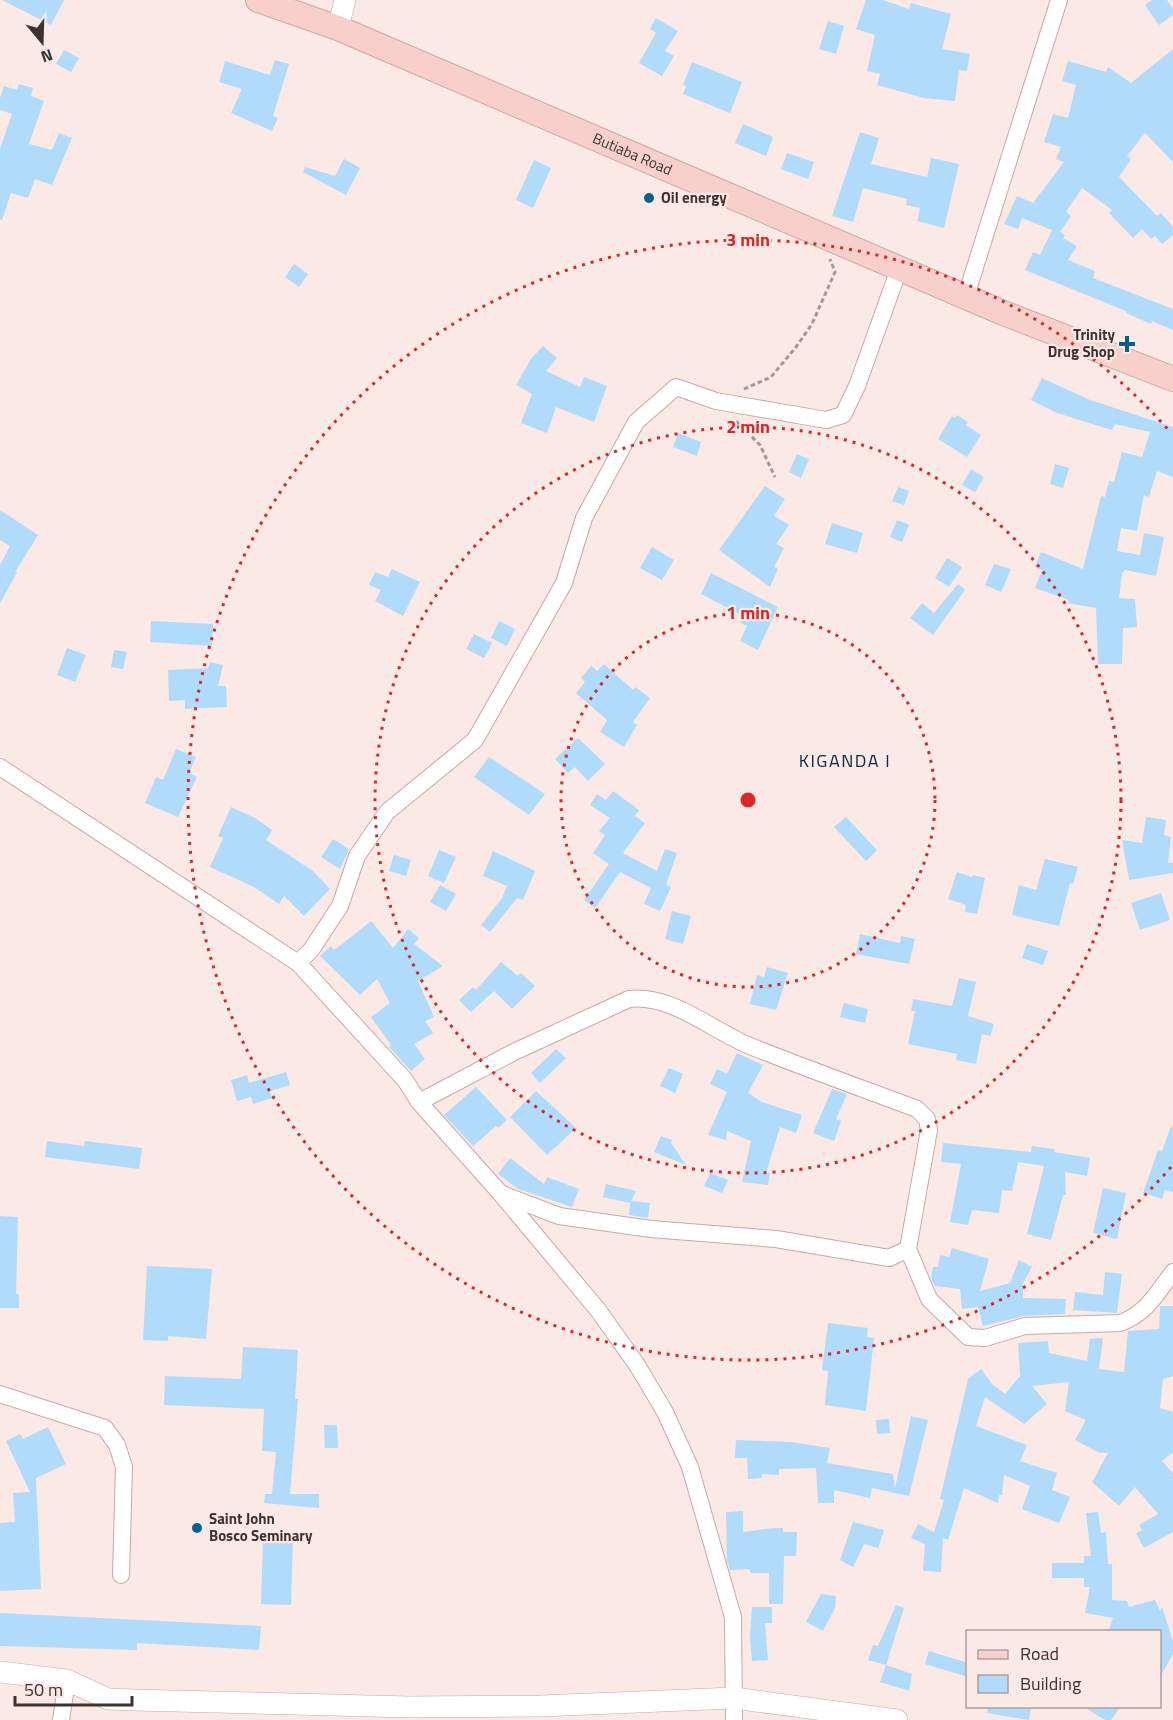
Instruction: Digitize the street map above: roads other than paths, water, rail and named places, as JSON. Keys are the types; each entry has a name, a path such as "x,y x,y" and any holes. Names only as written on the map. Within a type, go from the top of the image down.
{"main road":[{"name":"Butiaba Road","path":"258,0 338,28 898,268 1173,379"}],"street":[{"path":"338,28 345,0"},
{"path":"966,296 1059,0"},
{"path":"298,963 311,950 339,906 357,856 387,812 475,740 564,583 584,518 636,422 676,387 716,401 826,420 843,415 857,386 898,268"},
{"path":"0,767 298,963 405,1080 418,1102 501,1194 598,1310 637,1365 665,1412 690,1467 733,1617 734,1720"},
{"path":"418,1102 514,1052 629,999 644,997 661,1002 747,1045 917,1108 927,1119 929,1130 908,1249 929,1299 968,1337 985,1338 1025,1326 1120,1323 1134,1319 1145,1311 1173,1272"},
{"path":"501,1194 559,1216 651,1229 777,1239 889,1258 908,1249"},
{"path":"0,1394 105,1428 117,1444 124,1467 121,1575"},
{"path":"0,1672 67,1680 108,1699 135,1701 421,1707 541,1706 734,1698 897,1720"},
{"path":"61,1720 67,1680"}],"place":[{"name":"Oil energy","path":"649,198"},
{"name":"Trinity Drug Shop","path":"1127,344"},
{"name":"Saint John Bosco Seminary","path":"197,1528"}],"district":[{"name":"KIGANDA I","path":"845,761"}]}
